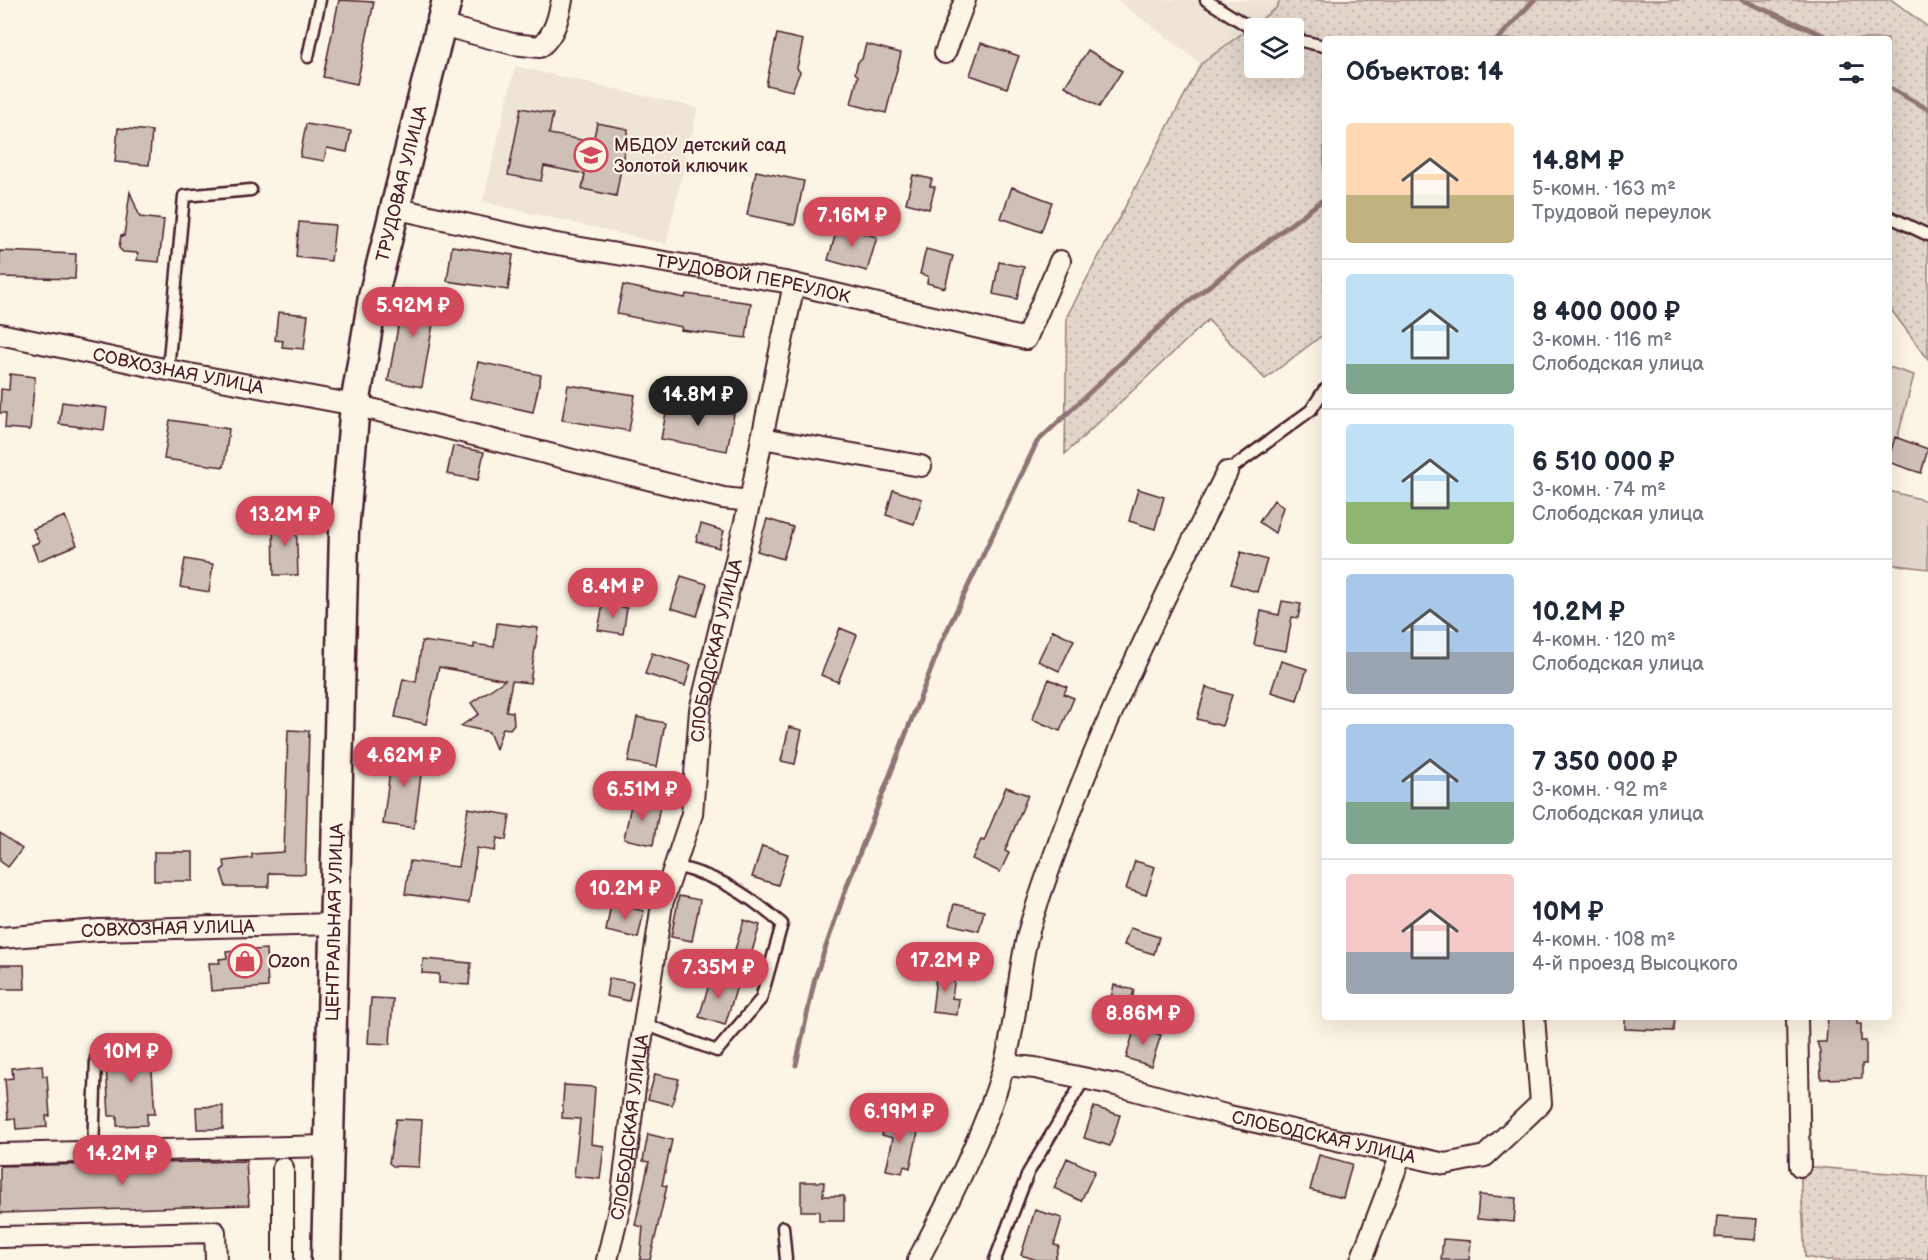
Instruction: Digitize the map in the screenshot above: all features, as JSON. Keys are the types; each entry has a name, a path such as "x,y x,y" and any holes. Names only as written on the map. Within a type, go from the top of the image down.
{"street":[{"path":"444,13 513,44 540,47 550,38 557,23 562,0"},
{"path":"945,53 965,0"},
{"name":"ТРУДОВАЯ УЛИЦА","path":"355,405 373,297 444,13"},
{"name":"ТРУДОВОЙ ПЕРЕУЛОК","path":"394,208 551,243 795,284 1026,339 1060,261"},
{"path":"355,405 723,498 750,501 795,284"},
{"name":"СОВХОЗНАЯ УЛИЦА","path":"0,334 168,370 355,405"},
{"name":"ЦЕНТРАЛЬНАЯ УЛИЦА","path":"326,1260 344,531 355,405"},
{"path":"762,438 921,466"},
{"path":"918,1260 968,1165 1005,1065 1032,922 1076,797 1145,634 1227,472"},
{"name":"СЛОБОДСКАЯ УЛИЦА","path":"608,1260 621,1201 662,904 692,814 700,710 750,501"},
{"name":"СОВХОЗНАЯ УЛИЦА","path":"0,939 99,930 335,924"},
{"name":"СЛОБОДСКАЯ УЛИЦА","path":"1005,1065 1085,1078 1445,1164 1485,1156 1541,1102 1534,1020"},
{"path":"1797,1020 1800,1166"},
{"path":"0,1154 329,1146"},
{"path":"1361,1260 1401,1155"},
{"path":"283,1168 283,1260"},
{"path":"0,1237 215,1232 216,1260"}],"lane":[{"path":"308,57 320,0"},
{"path":"1206,0 1244,24"},
{"path":"1304,41 1322,46"},
{"path":"168,370 184,196 251,190"},
{"path":"1892,218 1928,235"},
{"path":"1227,472 1311,410 1322,393"},
{"path":"644,1024 717,1052 761,999 782,924 747,894 700,872 675,866"},
{"path":"93,1152 96,1058"},
{"path":"995,1260 1028,1173 1085,1078"},
{"path":"783,1227 786,1260"}],"shaded area":[{"path":"1117,0 1280,0 1276,8 1263,18 1244,18 1244,32 1201,64"},
{"path":"1280,0 1892,0 1928,27 1928,359 1892,311 1892,36 1322,36 1322,336 1265,379 1208,320 1065,454 1067,316 1201,64 1244,32 1244,78 1304,78 1304,18 1263,18 1276,8"},
{"name":"МБДОУ детский сад Золотой ключик","path":"515,66 698,108 666,244 483,202"},
{"path":"1892,368 1914,375 1892,459"},
{"path":"1892,492 1928,501 1928,569 1892,564"},
{"path":"1800,1166 1928,1176 1928,1260 1822,1260 1805,1257"}],"building":[{"path":"339,0 374,2 357,84 323,77"},
{"path":"777,34 803,40 797,68 800,72 792,91 766,85"},
{"path":"981,43 1019,56 1007,88 970,75"},
{"path":"866,44 901,53 886,113 851,104 858,76 855,73"},
{"path":"1088,50 1122,71 1099,107 1065,86"},
{"path":"521,108 553,114 549,134 593,142 597,123 628,129 616,196 582,189 585,174 544,166 541,181 508,175"},
{"path":"306,124 351,131 347,152 327,148 324,161 300,157"},
{"path":"118,128 152,131 149,165 115,162"},
{"path":"756,171 804,181 795,225 747,215"},
{"path":"913,175 932,179 930,186 935,187 929,209 906,203"},
{"path":"1012,187 1052,202 1041,232 1001,218"},
{"path":"130,192 140,217 164,220 159,262 137,260 138,253 123,252 119,248 121,235 124,236"},
{"path":"299,222 335,225 331,261 296,257"},
{"path":"838,226 877,237 867,271 828,260"},
{"path":"452,246 513,255 508,290 447,281"},
{"path":"926,249 953,256 945,288 927,283 928,276 920,274"},
{"path":"0,251 76,254 75,279 0,277"},
{"path":"999,262 1024,267 1017,299 993,294"},
{"path":"623,285 685,298 686,294 751,303 746,338 681,330 682,327 617,314"},
{"path":"405,289 438,295 422,387 388,381"},
{"path":"278,312 308,315 304,349 282,347 283,341 275,340"},
{"path":"478,362 541,375 533,412 470,398"},
{"path":"10,374 35,377 30,430 5,428 6,413 0,413 1,389 9,390"},
{"path":"568,385 635,395 629,431 562,420"},
{"path":"62,402 107,408 104,430 59,424"},
{"path":"668,402 734,414 727,451 661,439"},
{"path":"170,420 229,429 224,467 164,459"},
{"path":"1895,437 1928,449 1921,473 1892,463"},
{"path":"453,446 484,452 478,480 447,474"},
{"path":"1138,489 1164,497 1155,529 1129,521"},
{"path":"893,490 922,499 914,524 886,515"},
{"path":"1274,500 1283,507 1275,533 1259,522"},
{"path":"65,516 77,545 38,561 32,545 39,542 33,529"},
{"path":"296,518 298,575 274,575 273,519"},
{"path":"767,519 793,527 783,559 757,551"},
{"path":"701,524 724,531 719,548 696,541"},
{"path":"1241,552 1267,560 1257,592 1231,584"},
{"path":"185,559 213,564 209,592 180,587"},
{"path":"681,576 707,584 697,616 671,608"},
{"path":"1282,601 1301,604 1298,618 1292,617 1286,651 1254,645 1261,611 1279,615"},
{"path":"603,604 627,608 623,634 598,630"},
{"path":"497,623 538,628 530,683 512,681 506,711 513,712 514,724 510,729 503,728 496,749 489,732 461,726 479,714 471,703 505,680 439,667 426,724 395,717 403,679 416,682 422,641 474,648 474,644 494,647"},
{"path":"840,628 857,635 838,682 821,675"},
{"path":"1053,630 1074,640 1059,671 1038,661"},
{"path":"652,653 691,665 685,686 645,674"},
{"path":"1281,661 1307,669 1297,700 1271,692"},
{"path":"1049,679 1067,687 1064,694 1074,698 1060,731 1032,719"},
{"path":"1206,687 1232,695 1222,726 1197,719"},
{"path":"637,717 665,723 657,767 628,762"},
{"path":"789,727 802,730 795,764 781,761"},
{"path":"288,730 309,731 305,874 269,873 269,887 226,887 221,871 225,867 224,861 252,858 252,854 284,852"},
{"path":"393,748 424,752 414,828 383,824"},
{"path":"1006,787 1028,795 1005,851 1009,853 1000,872 972,859 981,840 984,841"},
{"path":"632,800 660,805 653,845 624,839"},
{"path":"468,808 510,815 506,840 497,838 495,851 477,848 469,903 405,894 410,861 458,867"},
{"path":"0,833 22,849 8,867 0,861"},
{"path":"762,846 788,854 778,885 752,877"},
{"path":"154,852 193,852 193,881 154,881"},
{"path":"1135,861 1155,867 1146,895 1126,889"},
{"path":"679,896 700,900 692,941 671,937"},
{"path":"611,904 644,911 638,938 606,931"},
{"path":"954,904 984,911 979,931 949,924"},
{"path":"744,920 760,925 750,958 734,953"},
{"path":"1130,928 1159,937 1154,954 1124,945"},
{"path":"266,949 268,987 211,991 209,963 220,963 219,959 227,958 226,952"},
{"path":"423,959 471,963 469,985 439,983 439,974 422,973"},
{"path":"0,965 24,965 25,989 0,989"},
{"path":"937,968 956,970 952,998 959,999 957,1015 932,1012"},
{"path":"712,975 738,983 725,1025 699,1017"},
{"path":"609,978 633,982 629,1001 606,996"},
{"path":"1114,985 1134,990 1127,1019 1107,1015"},
{"path":"371,998 393,999 390,1044 368,1043"},
{"path":"1625,1020 1675,1020 1674,1031 1625,1029"},
{"path":"1828,1020 1857,1020 1857,1024 1861,1024 1861,1041 1866,1041 1866,1064 1862,1064 1862,1078 1821,1079 1820,1051 1817,1042 1826,1042"},
{"path":"1135,1027 1161,1035 1151,1066 1126,1058"},
{"path":"150,1043 155,1114 147,1114 147,1125 117,1126 117,1116 109,1116 106,1064 110,1064 110,1056 114,1055 113,1045"},
{"path":"42,1065 43,1076 47,1076 50,1116 46,1116 47,1127 16,1129 15,1118 8,1119 5,1079 13,1078 12,1068"},
{"path":"655,1074 679,1079 672,1105 648,1099"},
{"path":"564,1085 595,1087 591,1144 604,1146 600,1179 574,1176 580,1119 562,1118"},
{"path":"223,1106 223,1129 197,1129 196,1107"},
{"path":"1094,1107 1120,1115 1110,1146 1084,1138"},
{"path":"887,1115 903,1118 901,1129 918,1132 910,1168 904,1166 902,1173 886,1170 893,1138 882,1135"},
{"path":"396,1119 422,1120 419,1167 393,1166 389,1163"},
{"path":"648,1134 672,1140 662,1185 667,1186 650,1260 640,1260 643,1227 635,1225 649,1162 643,1161"},
{"path":"1319,1155 1352,1164 1343,1198 1310,1190"},
{"path":"1067,1158 1095,1171 1081,1201 1054,1188"},
{"path":"246,1161 249,1205 0,1213 0,1166"},
{"path":"801,1182 824,1182 823,1196 844,1196 844,1221 819,1221 819,1211 801,1211"},
{"path":"1479,1195 1516,1198 1514,1222 1477,1219"},
{"path":"1035,1210 1062,1218 1054,1245 1059,1246 1055,1260 1037,1260 1021,1255"},
{"path":"1717,1216 1757,1219 1755,1240 1715,1237"},
{"path":"1443,1239 1471,1241 1469,1260 1441,1260"}],"waterway":[{"path":"1501,36 1534,0"},
{"path":"1742,0 1825,36"},
{"path":"1892,89 1928,109"},
{"path":"796,1065 815,978 848,883 942,641 1037,442 1176,311 1322,201"}],"place":[{"name":"МБДОУ детский сад Золотой ключик","path":"591,155"},
{"name":"Ozon","path":"245,961"}]}
